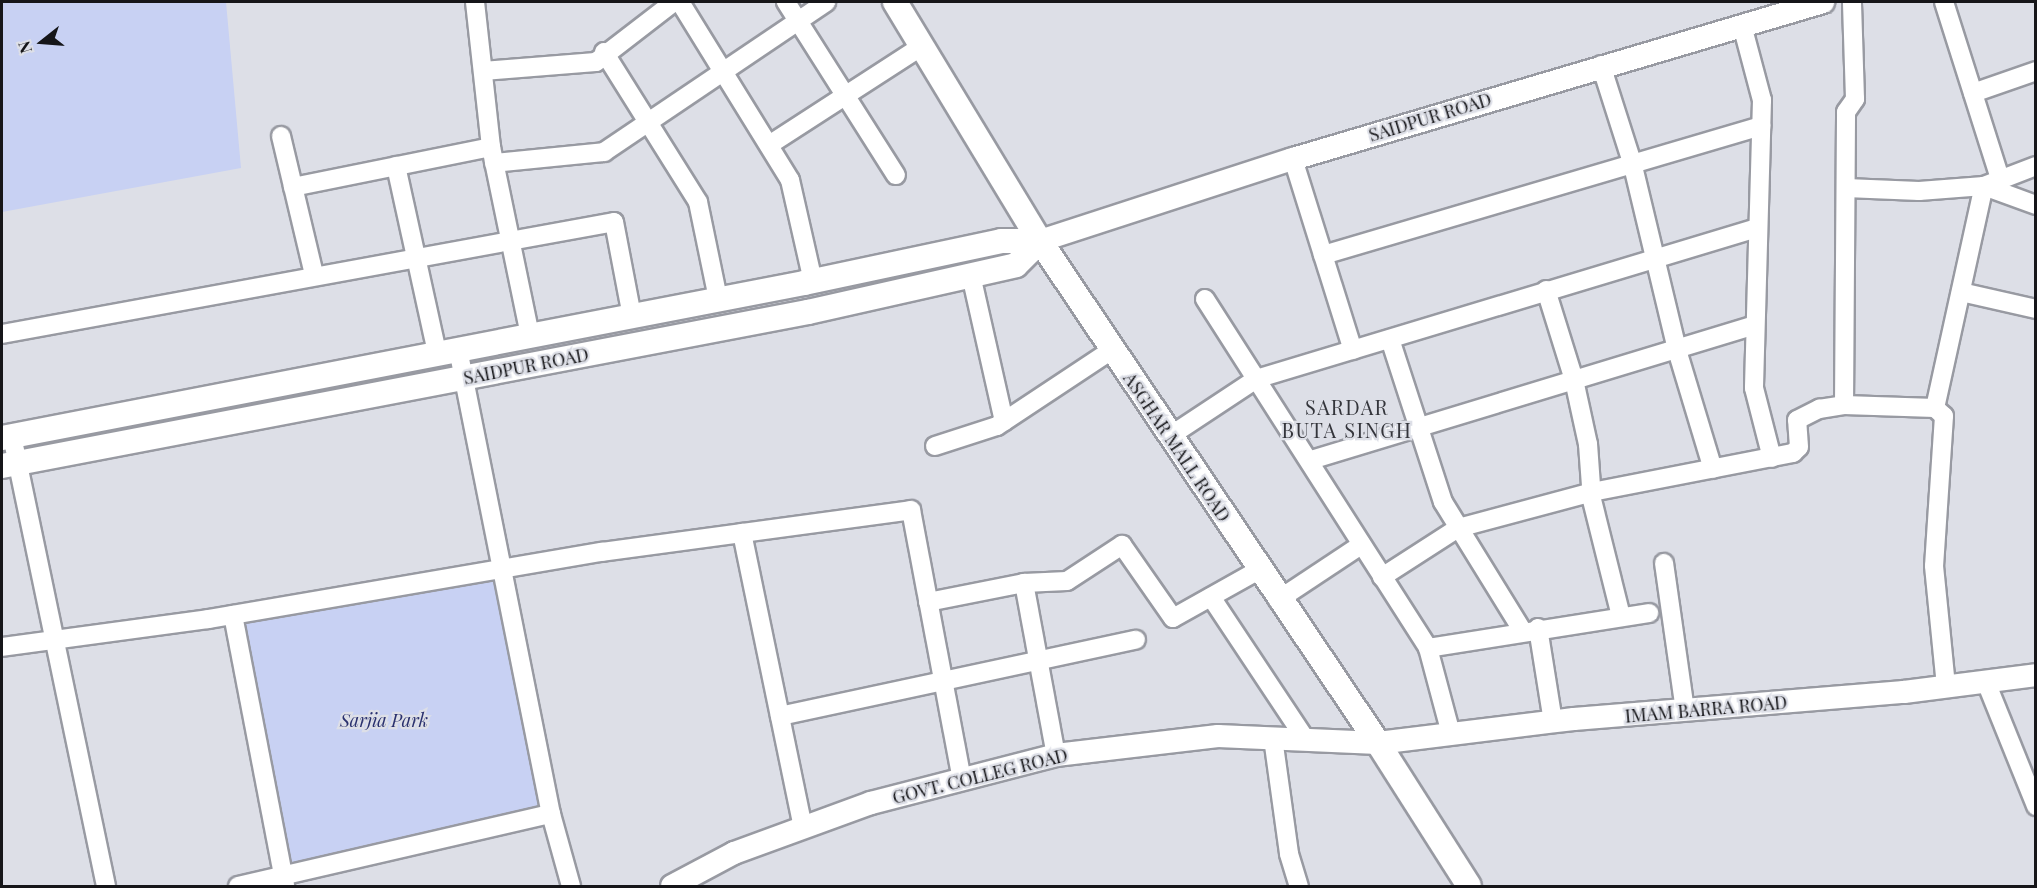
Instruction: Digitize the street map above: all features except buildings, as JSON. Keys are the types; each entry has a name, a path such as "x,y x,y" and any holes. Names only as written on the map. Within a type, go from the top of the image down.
{"main road":[{"name":"ASGHAR MALL ROAD","path":"895,2 1040,241 1278,600 1377,743 1469,886"},
{"name":"SAIDPUR ROAD","path":"7,437 813,281 1001,241 1040,241"},
{"name":"SAIDPUR ROAD","path":"9,465 808,312 1016,265 1040,241"}],"street":[{"path":"476,2 493,155 530,335"},
{"path":"483,71 596,62 604,52 674,2"},
{"path":"680,2 790,180 813,281"},
{"path":"786,2 896,175"},
{"path":"293,187 396,166 493,155 604,152 826,2"},
{"name":"SAIDPUR ROAD","path":"1040,241 1293,159 1601,65 1823,2"},
{"path":"1844,405 1846,112 1855,99 1852,2"},
{"path":"1935,408 1961,292 1992,182 1973,93 1944,2"},
{"path":"1742,25 1762,100 1753,326 1754,388 1772,458"},
{"path":"769,145 922,46"},
{"path":"604,52 698,202 718,299"},
{"path":"1601,65 1632,162 1677,350 1713,469"},
{"path":"1973,93 2036,71"},
{"path":"1323,255 1632,162 1761,126"},
{"path":"281,136 314,274"},
{"path":"1293,159 1353,350"},
{"path":"396,166 416,255 447,351 464,377 550,814 571,886"},
{"path":"1846,188 1919,191 1992,182 2036,166"},
{"path":"1992,182 2036,205"},
{"path":"2,334 510,237 614,222 632,316"},
{"path":"1170,436 1256,379 1757,228"},
{"path":"971,275 1004,421"},
{"path":"1546,290 1574,380 1587,444 1592,492 1621,616"},
{"path":"1961,292 2036,309"},
{"path":"1205,299 1311,460 1361,545 1428,648 1451,734"},
{"path":"1311,460 1753,326"},
{"path":"1390,339 1432,477 1458,528 1530,629 1553,722"},
{"path":"935,446 1004,421 1112,350"},
{"path":"1382,577 1458,528 1592,492 1772,458 1799,447 1797,420 1819,409 1844,405 1935,408 1944,416 1934,566 1946,686"},
{"path":"7,437 9,465 55,637 106,886"},
{"path":"2,647 55,637 233,615 502,569 911,510 962,779"},
{"path":"742,533 803,828"},
{"path":"1278,600 1361,545"},
{"path":"928,602 1024,583 1067,581 1122,546 1173,618 1259,570"},
{"path":"1664,563 1684,711"},
{"path":"1024,583 1056,754"},
{"path":"1210,597 1306,740"},
{"path":"1428,648 1530,629 1648,613"},
{"path":"233,615 283,881"},
{"path":"780,716 943,678 1136,640"},
{"name":"IMAM BARRA ROAD","path":"1377,743 1553,722 1946,686 2036,675"},
{"path":"1986,682 2036,806"},
{"name":"GOVT. COLLEG ROAD","path":"672,886 734,853 871,802 1056,754 1218,736 1377,743"},
{"path":"1273,738 1289,854 1299,886"},
{"path":"238,886 283,881 550,814"}],"green space":[{"path":"2,2 226,2 241,168 2,212"},
{"name":"Sarjia Park","path":"502,569 550,814 282,866 234,621"}],"district":[{"name":"SARDAR BUTA SINGH","path":"1347,418"}]}
